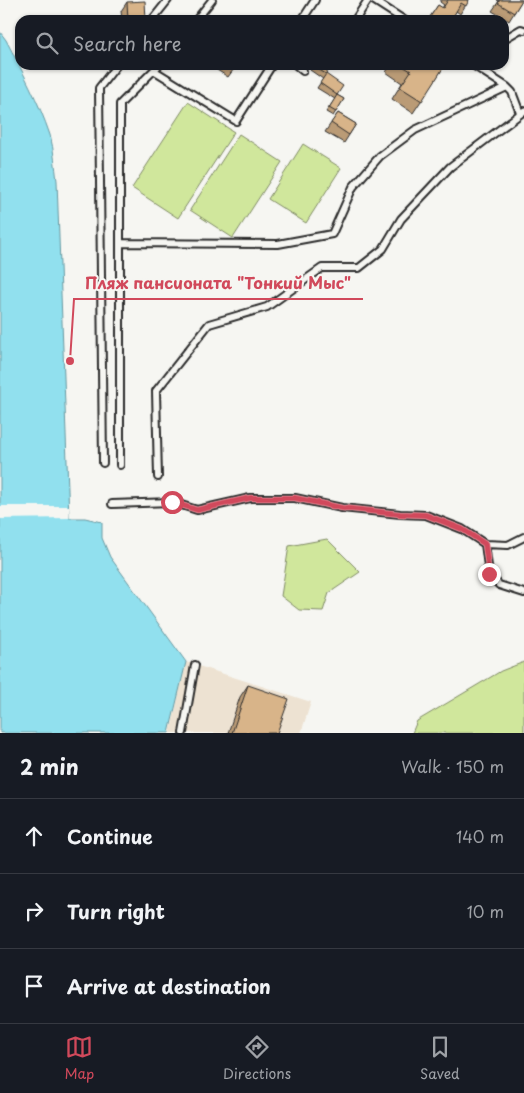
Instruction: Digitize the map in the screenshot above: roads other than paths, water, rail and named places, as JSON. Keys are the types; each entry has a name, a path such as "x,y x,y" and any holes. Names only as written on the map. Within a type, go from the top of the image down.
{"lane":[{"path":"156,15 168,0"},
{"path":"200,15 212,0"},
{"path":"305,15 315,0"},
{"path":"358,15 368,0"},
{"path":"373,0 396,15"},
{"path":"509,36 521,29 524,30"},
{"path":"104,462 99,88 113,70"},
{"path":"120,465 120,104 155,70"},
{"path":"160,70 236,121 269,70"},
{"path":"158,478 156,391 209,324 267,307 322,268 359,268 383,250 401,219 450,167 522,112 512,92 482,70"},
{"path":"120,243 278,244 332,234 353,187 380,156 415,130 507,87"},
{"path":"112,504 172,502 197,510 250,498 295,498 342,508 426,515 462,529 485,544 508,545 524,537"},
{"path":"485,544 489,574 499,584 524,593"},
{"path":"183,733 195,665"}],"water":[{"path":"0,32 15,58 15,70 21,70 46,123 53,152 57,181 69,518 85,518 102,522 102,538 110,557 186,662 169,733 0,733"}],"place":[{"name":"Пляж пансионата \"Тонкий Мыс\"","path":"70,361"}]}
